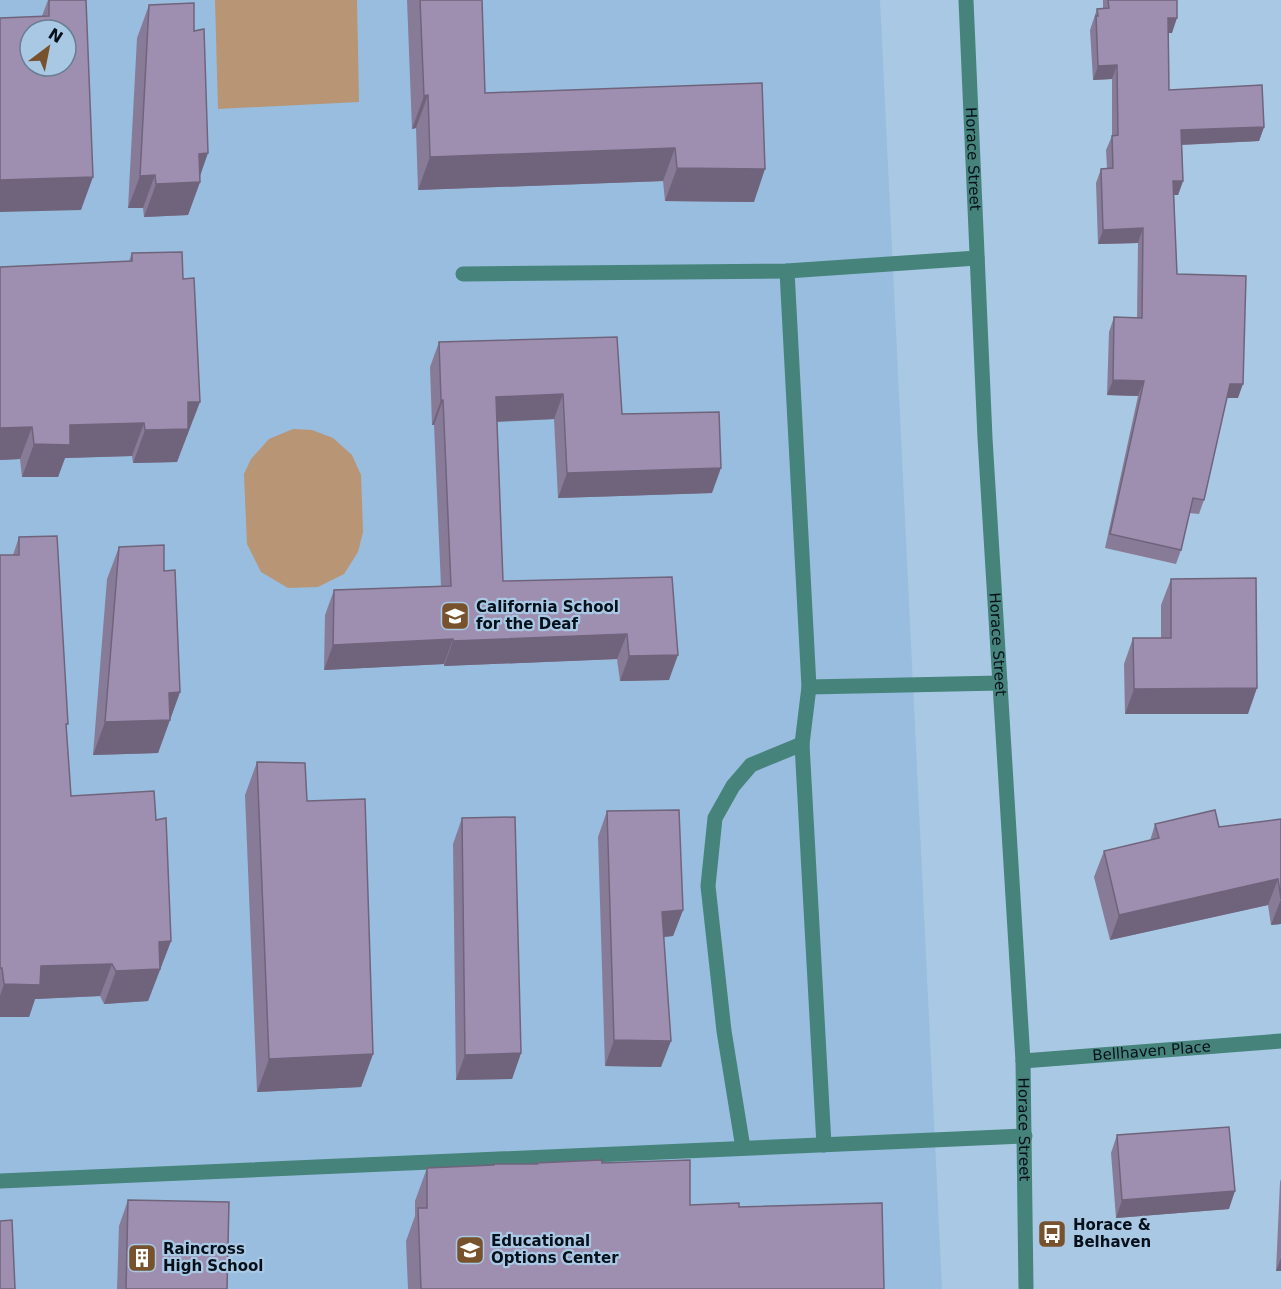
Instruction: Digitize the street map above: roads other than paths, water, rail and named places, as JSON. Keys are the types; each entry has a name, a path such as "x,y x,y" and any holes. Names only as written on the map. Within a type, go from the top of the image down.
{"street":[{"name":"Horace Street","path":"966,0 985,438 1023,1061 1026,1289"},
{"path":"463,274 788,271 977,258"},
{"path":"788,271 809,687 802,744 824,1145"},
{"path":"809,687 1000,682"},
{"path":"743,1148 724,1030 708,886 715,818 733,786 751,765 802,744"},
{"name":"Bellhaven Place","path":"1023,1061 1281,1041"},
{"path":"0,1181 1025,1136"}],"place":[{"name":"California School for the Deaf","path":"455,616"},
{"name":"Horace & Belhaven","path":"1052,1234"},
{"name":"Educational Options Center","path":"470,1250"},
{"name":"Raincross High School","path":"142,1258"}]}
